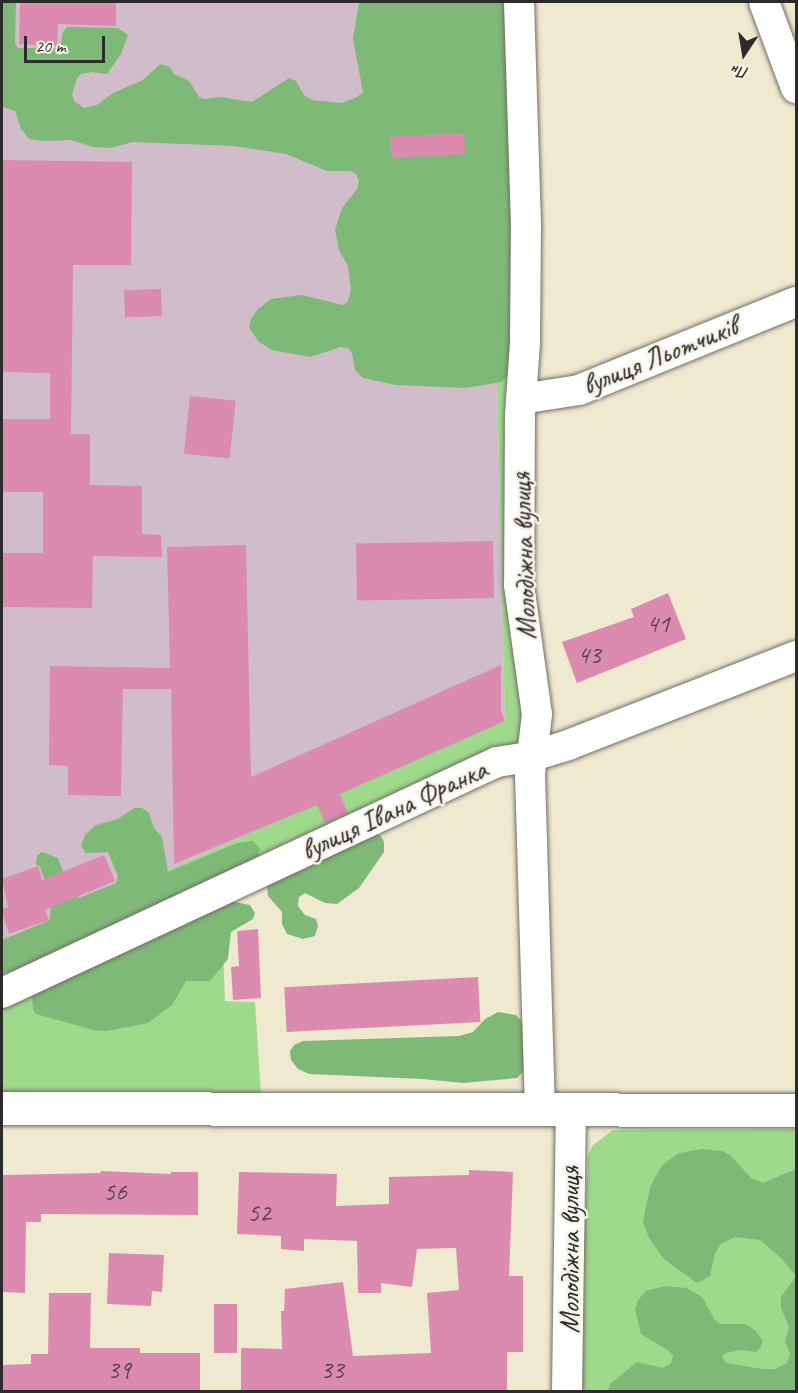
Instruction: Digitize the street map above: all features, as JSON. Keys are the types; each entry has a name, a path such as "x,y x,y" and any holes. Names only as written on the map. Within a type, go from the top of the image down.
{"street":[{"name":"Молодіжна вулиця","path":"519,2 526,225 519,585 537,714 530,774 555,1109 567,1392"},
{"path":"764,2 796,88"},
{"name":"вулиця Льотчиків","path":"521,399 579,390 796,302"},
{"name":"вулиця Івана Франка","path":"2,993 497,762 533,756 568,746 796,656"},
{"path":"2,1108 796,1110"}],"shaded area":[{"path":"2,2 488,2 505,721 2,944"}],"green space":[{"path":"2,2 16,2 15,44 18,48 60,48 63,32 67,27 118,28 128,35 121,54 107,74 92,72 81,74 77,78 72,94 74,101 84,108 97,105 113,93 143,80 160,64 170,67 174,74 189,81 199,97 204,99 221,97 252,102 289,78 296,81 304,95 312,100 342,103 363,92 353,39 359,2 510,2 511,372 501,382 466,388 396,385 363,378 355,370 352,353 348,348 341,347 310,357 272,350 259,342 249,328 251,319 258,309 271,299 302,295 343,305 348,301 351,290 348,266 339,250 335,230 342,208 357,189 359,181 356,174 350,171 327,171 286,154 234,146 133,142 110,148 93,147 71,140 29,139 21,129 15,111 2,107"},
{"path":"488,2 529,742 2,983 2,944 505,720"},
{"path":"134,808 142,808 149,813 154,828 162,837 168,872 237,843 253,841 260,849 257,857 247,867 20,970 2,973 2,940 50,920 51,897 40,867 36,864 37,856 42,852 58,858 64,874 79,898 116,883 118,876 108,852 85,853 81,845 85,835 96,825 118,819"},
{"path":"376,834 381,836 384,842 384,852 359,888 337,904 325,903 305,893 299,897 298,906 305,915 316,919 318,926 315,936 303,939 287,934 282,924 282,912 268,896 267,886"},
{"path":"221,899 225,1001 255,1002 261,1096 2,1097 2,1001"},
{"path":"230,901 250,905 255,913 253,919 231,932 228,959 210,981 186,981 172,1005 148,1023 107,1031 93,1030 36,1014 33,1010 32,997 39,990"},
{"path":"498,1012 516,1015 523,1023 524,1071 517,1078 463,1083 309,1074 298,1069 291,1060 290,1051 294,1045 303,1041 459,1036 473,1032 485,1019"},
{"path":"796,1129 796,1391 578,1392 588,1155 593,1145 613,1130"},
{"path":"702,1149 722,1151 730,1155 751,1178 763,1183 796,1169 796,1276 781,1258 760,1240 735,1237 721,1244 715,1253 710,1276 697,1283 664,1259 649,1238 643,1222 650,1187 662,1165 679,1153"},
{"path":"796,1276 796,1391 608,1391 610,1384 637,1362 663,1368 671,1363 673,1355 669,1351 641,1334 635,1309 638,1300 646,1291 665,1286 686,1288 702,1297 715,1320 720,1324 745,1324 756,1331 763,1341 760,1348 756,1352 740,1350 726,1353 722,1356 726,1363 775,1369 787,1363 790,1354 785,1342 789,1327 781,1308 781,1297"}],"building":[{"path":"20,2 116,2 116,26 58,24 57,46 19,44"},
{"path":"464,133 465,154 391,158 390,137"},
{"path":"2,160 132,162 131,265 73,265 71,434 90,434 90,485 142,486 142,534 161,535 162,557 93,556 92,608 2,607 2,553 43,553 43,492 2,492 2,419 50,419 50,373 2,372"},
{"path":"161,289 162,316 125,317 124,290"},
{"path":"190,396 236,401 230,458 184,454"},
{"path":"493,541 494,598 357,600 356,543"},
{"path":"246,545 251,777 501,665 501,711 505,721 340,794 348,813 325,823 317,805 174,864 171,689 123,689 121,796 68,795 68,766 49,765 50,666 170,668 167,547"},
{"path":"668,593 686,639 577,683 562,642 634,617 631,609"},
{"path":"104,855 115,881 45,910 49,920 9,934 2,913 2,909 8,907 2,879 38,866 42,880"},
{"path":"258,929 261,998 233,1000 231,967 239,966 237,931"},
{"path":"478,977 480,1022 287,1032 284,987"},
{"path":"469,1170 513,1172 509,1276 523,1276 523,1352 507,1352 507,1392 241,1392 241,1348 282,1349 281,1311 284,1311 285,1289 343,1282 353,1356 431,1353 427,1293 459,1290 456,1248 417,1249 412,1287 381,1283 381,1293 358,1293 357,1241 304,1239 304,1251 281,1249 281,1236 237,1234 239,1172 337,1174 336,1206 389,1204 389,1177 469,1175"},
{"path":"101,1171 171,1174 171,1172 198,1172 198,1215 41,1214 41,1222 26,1222 25,1293 2,1292 2,1175 100,1173"},
{"path":"109,1253 164,1255 162,1292 152,1291 151,1306 107,1304"},
{"path":"49,1293 91,1293 90,1348 140,1348 140,1353 200,1353 200,1392 2,1392 2,1365 31,1364 31,1354 48,1354"},
{"path":"214,1304 237,1304 237,1353 214,1353"}]}
